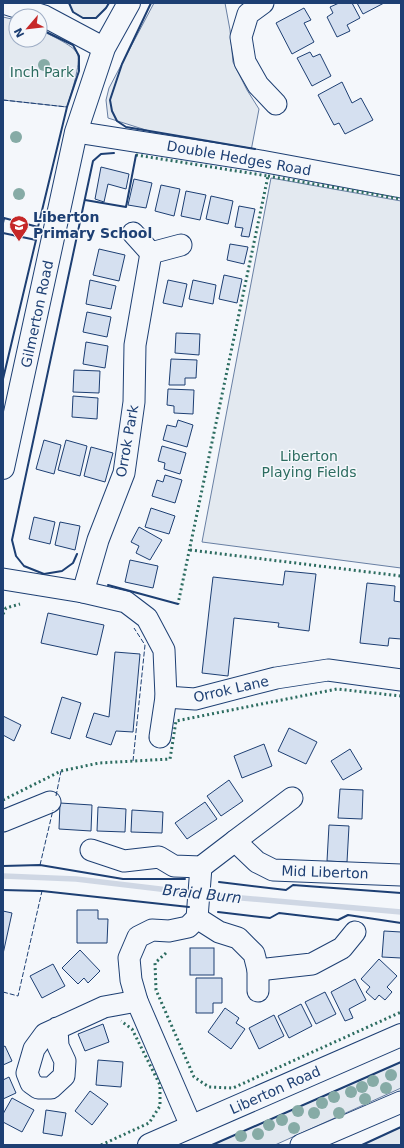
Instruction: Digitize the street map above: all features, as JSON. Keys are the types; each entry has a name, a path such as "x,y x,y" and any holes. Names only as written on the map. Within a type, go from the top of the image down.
{"main road":[{"name":"Gilmerton Road","path":"3,468 76,132 104,48 129,3"},
{"name":"Liberton Road","path":"149,1145 401,1035"}],"street":[{"path":"4,3 40,8"},
{"path":"251,7 241,37 245,62 258,85 276,104"},
{"path":"48,10 104,48"},
{"name":"Double Hedges Road","path":"76,132 261,161 401,187"},
{"path":"133,233 151,253 180,245"},
{"name":"Orrok Park","path":"83,592 98,540 124,473 134,402 135,346 151,253"},
{"path":"3,579 83,592 126,602 147,618 164,650 166,697 160,737"},
{"name":"Orrok Lane","path":"166,697 195,699 276,678 328,670 401,680"},
{"path":"91,850 124,861 159,857 174,866 202,866 292,798"},
{"path":"3,821 50,802"},
{"name":"Mid Liberton","path":"235,841 257,862 273,870 401,875"},
{"path":"191,1126 137,1001 131,980 129,958 138,937 152,930 169,931 188,928 197,918 202,866"},
{"path":"197,918 219,932 238,938 254,954 258,970 258,991"},
{"path":"258,970 312,964 342,948 355,932"},
{"path":"57,1028 104,1007 137,1001"},
{"path":"301,1145 401,1102"}],"green space":[{"path":"69,3 109,3 96,18 83,18 73,12"},
{"path":"154,3 225,3 230,30 233,62 247,90 259,109 251,151 184,142 108,118 106,100 109,88"},
{"name":"Inch Park","path":"3,17 8,18 8,48 48,48 48,34 66,43 77,53 77,72 67,107 3,100"},
{"name":"Liberton Playing Fields","path":"271,178 401,201 401,568 202,542"},
{"path":"401,1062 401,1088 275,1145 212,1145"},
{"path":"401,1127 401,1145 362,1145"}],"building":[{"path":"339,3 352,3 360,18 347,25 350,31 337,37 327,17 333,13 330,7"},
{"path":"357,3 384,3 363,14"},
{"path":"304,8 311,20 304,23 314,42 292,54 276,23"},
{"path":"310,52 313,57 320,54 331,76 312,86 297,58"},
{"path":"342,82 352,103 361,98 373,120 345,134 339,123 334,125 318,95"},
{"path":"101,167 129,174 126,189 108,184 104,202 95,199"},
{"path":"134,179 152,183 146,208 128,205"},
{"path":"161,185 180,189 174,216 155,211"},
{"path":"186,191 206,195 200,220 181,216"},
{"path":"211,196 233,201 228,224 206,219"},
{"path":"239,206 255,209 249,237 241,236 243,228 235,227"},
{"path":"230,244 248,247 244,264 227,260"},
{"path":"99,249 125,255 119,281 93,275"},
{"path":"224,275 242,279 237,303 219,299"},
{"path":"90,280 116,286 111,309 86,304"},
{"path":"168,280 187,284 182,307 163,303"},
{"path":"193,280 216,285 213,304 189,299"},
{"path":"87,312 111,317 107,337 83,332"},
{"path":"176,333 200,334 199,355 175,353"},
{"path":"86,342 108,346 105,368 83,364"},
{"path":"171,359 197,360 196,378 185,378 185,385 169,385"},
{"path":"74,370 100,371 99,393 73,392"},
{"path":"168,389 194,390 193,414 174,413 174,406 167,405"},
{"path":"73,396 98,398 97,419 72,417"},
{"path":"178,420 193,425 187,447 163,440 167,425 176,427"},
{"path":"44,440 61,445 54,474 36,469"},
{"path":"66,440 87,446 80,476 58,470"},
{"path":"162,446 186,453 180,474 164,469 165,463 158,461"},
{"path":"91,447 113,453 105,482 84,476"},
{"path":"165,475 182,480 175,503 152,496 157,480 163,482"},
{"path":"151,508 175,516 169,534 145,527"},
{"path":"34,517 55,522 50,544 29,539"},
{"path":"60,522 80,526 75,550 55,545"},
{"path":"139,527 162,540 150,560 136,553 139,546 131,542"},
{"path":"130,560 158,566 153,588 125,582"},
{"path":"285,571 316,574 309,631 278,627 279,623 234,618 228,676 202,673 213,577 283,585"},
{"path":"367,583 395,586 394,601 401,602 401,639 389,638 388,646 360,643"},
{"path":"48,613 104,625 97,655 41,643"},
{"path":"115,652 140,654 133,732 116,731 111,745 86,737 94,713 109,717"},
{"path":"62,697 81,703 70,739 51,733"},
{"path":"3,716 21,725 14,741 3,735"},
{"path":"289,728 317,742 306,764 278,751"},
{"path":"264,744 272,766 242,778 234,756"},
{"path":"350,749 362,769 343,780 331,761"},
{"path":"229,780 243,801 221,816 207,796"},
{"path":"340,789 363,790 362,819 338,818"},
{"path":"205,802 217,819 187,839 175,823"},
{"path":"60,803 92,805 91,831 59,829"},
{"path":"98,807 126,809 125,832 97,831"},
{"path":"132,810 163,812 162,833 131,832"},
{"path":"329,825 349,826 347,862 327,861"},
{"path":"77,910 98,910 98,919 108,919 107,943 77,943"},
{"path":"3,911 12,913 3,954"},
{"path":"384,931 401,932 401,958 382,957"},
{"path":"190,948 214,948 214,975 190,975"},
{"path":"80,950 100,971 88,983 84,978 78,984 62,968"},
{"path":"379,959 397,976 387,987 392,992 385,1000 379,995 375,1000 366,992 370,987 361,979"},
{"path":"53,964 65,986 42,998 30,976"},
{"path":"196,978 222,978 222,1003 213,1003 213,1013 196,1013"},
{"path":"355,979 366,1000 349,1009 353,1018 345,1021 331,992"},
{"path":"325,992 336,1014 316,1024 305,1002"},
{"path":"301,1004 312,1026 289,1038 278,1016"},
{"path":"225,1008 239,1018 236,1023 245,1029 231,1049 208,1032"},
{"path":"274,1015 284,1036 259,1049 249,1028"},
{"path":"103,1024 109,1042 85,1051 78,1034"},
{"path":"5,1046 12,1061 3,1065 3,1047"},
{"path":"98,1060 123,1062 121,1087 96,1085"},
{"path":"9,1077 16,1093 3,1099 3,1080"},
{"path":"90,1091 108,1104 92,1125 75,1111"},
{"path":"12,1098 34,1110 22,1132 3,1122 3,1114"},
{"path":"46,1110 66,1113 62,1136 43,1133"}],"waterway":[{"name":"Braid Burn","path":"3,876 76,879 219,896 401,912"}],"hedge":[{"path":"136,155 268,176 178,604"},
{"path":"268,176 401,199"},
{"path":"190,550 401,576"},
{"path":"3,614 6,608 20,604"},
{"path":"3,800 61,771 99,763 170,759 176,721 337,689 401,696"},
{"path":"166,953 155,963 156,990 194,1077 209,1087 233,1088 401,1012"},
{"path":"101,1145 149,1123 160,1106 160,1085 132,1029 121,1021"}],"fence":[{"path":"3,100 67,107"},
{"path":"133,761 145,645 134,628"},
{"path":"56,796 61,771"},
{"path":"40,865 53,810"},
{"path":"3,992 18,996 42,891"}],"wall":[{"path":"69,3 73,12 83,18 96,18 109,3"},
{"path":"151,3 122,64 110,100 112,111 117,121 126,127 255,149"},
{"path":"3,223 4,218 38,227 67,107 79,71 79,56 73,45 48,33"},
{"path":"77,554 73,563 62,571 44,574 24,566 16,556 12,540 93,161 101,154 114,153"},
{"path":"85,200 126,207 136,155"},
{"path":"3,233 36,240 3,379"},
{"path":"108,585 178,604"},
{"path":"3,866 40,865 123,879 185,879"},
{"path":"219,882 286,890 293,885 401,893"},
{"path":"3,890 42,891 189,907"},
{"path":"218,912 270,918 279,913 338,920 348,915 401,923"},
{"path":"212,1145 401,1062"},
{"path":"362,1145 401,1127"}],"place":[{"name":"Liberton Primary School","path":"19,242"}]}
